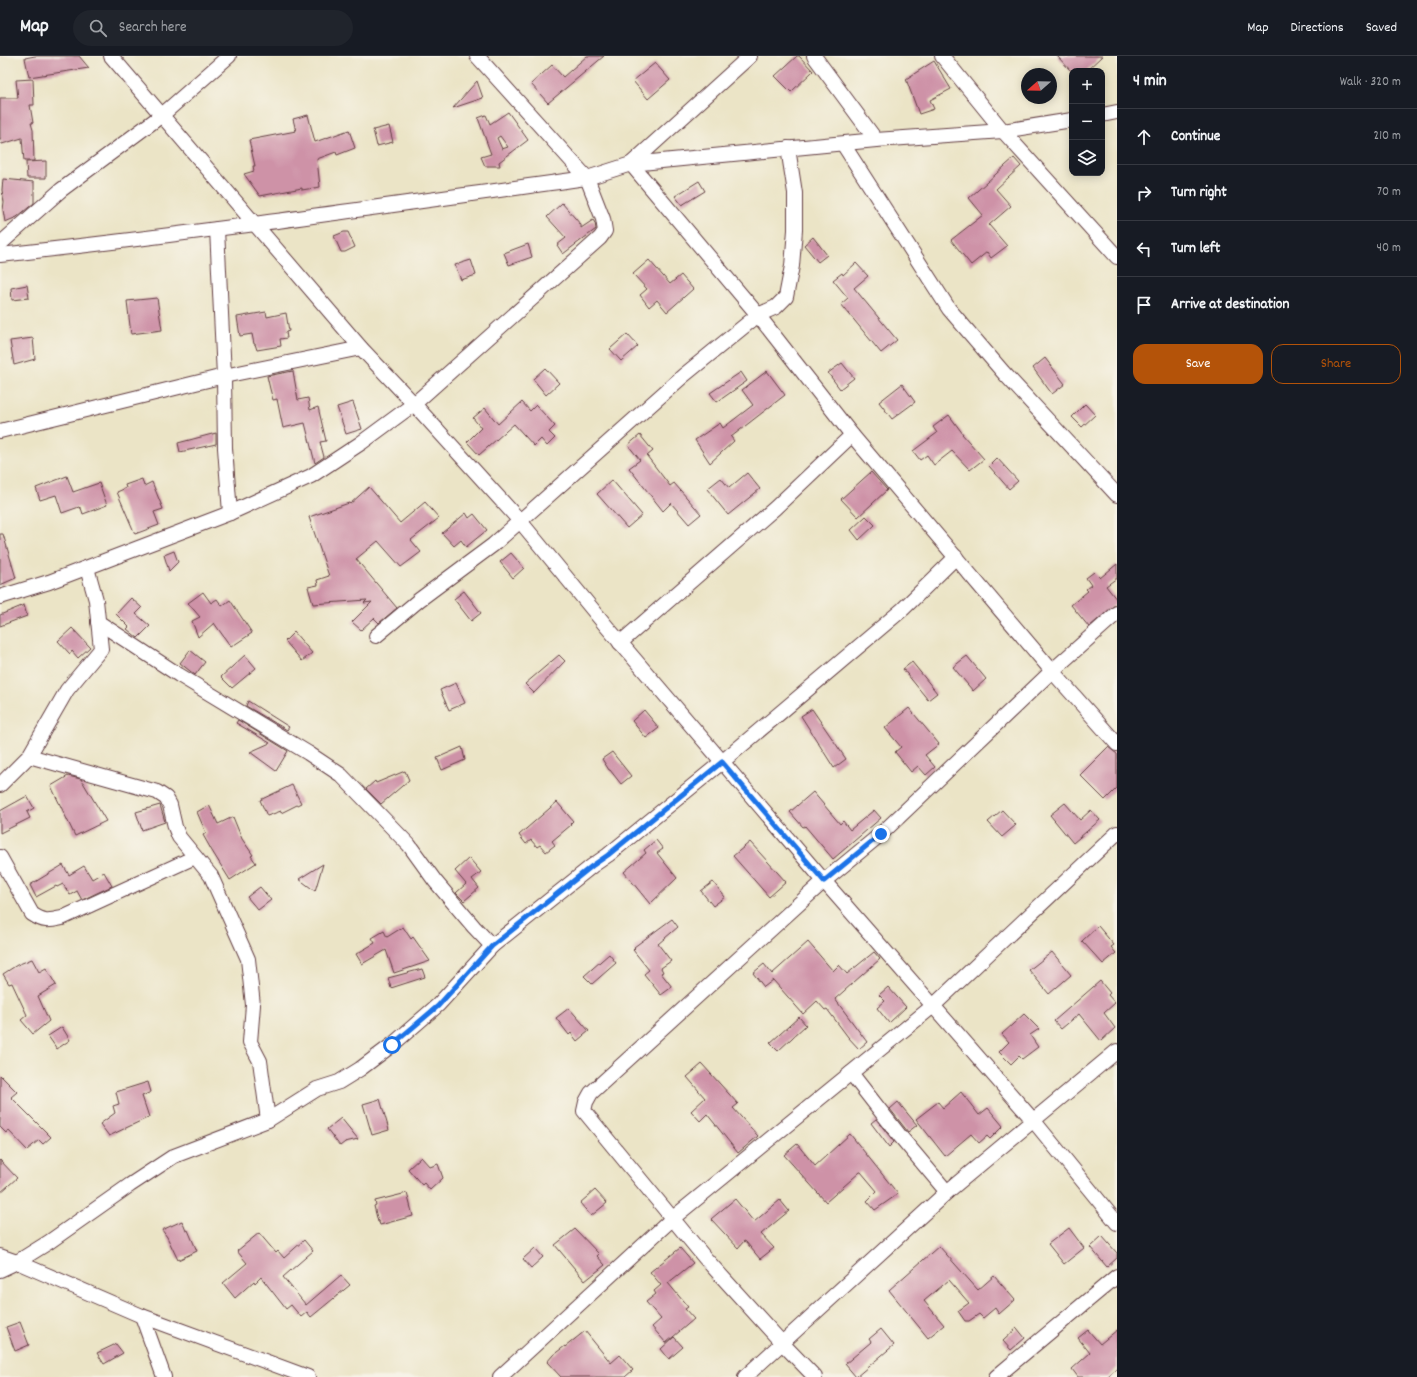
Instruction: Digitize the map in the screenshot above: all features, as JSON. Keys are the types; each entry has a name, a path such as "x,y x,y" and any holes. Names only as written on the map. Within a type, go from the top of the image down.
{"street":[{"path":"111,56 361,348 520,521 620,643 824,881 1033,1120 1117,1223"},
{"path":"0,244 61,190 162,115 229,56"},
{"path":"0,597 49,582 230,513 311,476 361,443 414,404 600,238 605,231 603,220 587,178 478,56"},
{"path":"632,164 750,56"},
{"path":"814,56 876,140"},
{"path":"947,58 1003,131 1117,257"},
{"path":"1105,114 1117,112"},
{"path":"0,255 217,229 587,178 632,164 876,140 1003,131 1069,120"},
{"path":"842,144 948,309 1003,372 1117,495"},
{"path":"376,636 419,600 493,545 683,376 758,315 776,306 786,297 792,266 795,230 795,193 788,148"},
{"path":"632,164 758,315 852,435 1052,671 1117,744"},
{"path":"217,229 224,376 225,448 230,513"},
{"path":"0,431 224,376 361,348"},
{"path":"620,643 775,508 852,435"},
{"path":"0,1270 17,1262 49,1242 174,1156 268,1120 317,1090 338,1082 360,1069 392,1045 438,1006 492,946 592,866 608,855 722,762 903,609 956,557"},
{"path":"0,785 29,756 67,690 101,649 96,600 87,568"},
{"path":"815,1377 782,1344 705,1258 584,1111 586,1102 591,1093 824,881 881,834 1052,671 1117,613"},
{"path":"98,622 178,675 308,753 341,776 409,845 435,881 492,946"},
{"path":"29,756 157,792 166,798 172,811 178,837 211,876 248,959 253,1005 250,1042 260,1061 268,1120"},
{"path":"500,1377 673,1218 933,1006 1117,833"},
{"path":"0,857 32,914 48,921 62,918 195,857"},
{"path":"746,1377 947,1192 1117,1051"},
{"path":"851,1074 947,1192"},
{"path":"0,1256 142,1316 308,1377"},
{"path":"996,1377 1117,1276"},
{"path":"142,1316 164,1377"}],"building":[{"path":"35,56 79,56 89,68 29,77 25,58"},
{"path":"587,56 604,56 548,103 531,84 552,65 563,77"},
{"path":"797,56 799,56 813,71 791,92 775,76"},
{"path":"1057,56 1102,56 1089,68 1069,69"},
{"path":"934,61 951,89 930,100 934,109 919,114 906,79"},
{"path":"655,63 670,80 648,99 633,81"},
{"path":"33,79 34,105 30,105 33,123 31,123 33,130 34,161 24,161 22,138 2,144 0,137 0,98 18,98 16,80"},
{"path":"477,81 483,98 453,108"},
{"path":"508,112 528,140 499,162 500,166 485,166 481,157 491,154 478,118 486,115 490,124","holes":["500,136 508,147 502,149 497,138"]},
{"path":"308,115 315,142 349,130 355,148 337,155 336,152 317,159 320,187 302,190 302,188 260,196 244,174 254,171 253,166 255,166 249,140 296,131 293,119"},
{"path":"389,126 393,142 377,146 373,130"},
{"path":"1014,158 1021,166 996,189 1011,206 989,225 1007,246 991,258 987,252 971,265 951,240 983,215 969,198"},
{"path":"46,161 46,178 27,178 26,162"},
{"path":"3,179 34,182 34,203 17,217 5,222 2,190"},
{"path":"699,181 705,191 682,205 675,196"},
{"path":"562,203 581,225 581,228 593,220 596,229 563,254 557,245 566,238 547,217"},
{"path":"348,232 355,247 345,252 341,252 334,236"},
{"path":"813,237 827,255 818,262 804,245"},
{"path":"528,244 532,257 509,265 504,253"},
{"path":"471,260 476,275 461,280 455,265"},
{"path":"649,260 670,284 681,275 693,289 667,312 657,300 649,307 640,295 647,289 633,274"},
{"path":"856,263 868,276 854,288 897,340 881,353 841,304 848,298 833,280 842,273 843,275"},
{"path":"27,285 29,298 12,300 11,288"},
{"path":"157,298 162,330 131,334 127,301"},
{"path":"266,312 267,317 286,313 289,331 286,332 287,338 280,339 281,346 257,350 252,334 240,336 237,317"},
{"path":"627,334 638,346 621,361 610,349"},
{"path":"33,338 35,359 14,365 10,341"},
{"path":"1045,358 1065,384 1052,394 1033,368"},
{"path":"842,363 854,378 840,389 828,373"},
{"path":"545,368 559,383 546,395 533,379"},
{"path":"293,371 298,400 308,398 310,410 318,407 326,441 320,442 324,457 315,463 305,423 283,428 277,399 273,400 270,389 267,376"},
{"path":"767,371 785,395 731,437 734,441 710,463 695,440 720,423 723,428 753,405 742,390"},
{"path":"741,372 747,381 717,402 710,393"},
{"path":"902,384 915,402 892,419 879,402"},
{"path":"353,402 362,429 346,434 337,407"},
{"path":"522,402 530,411 536,405 555,426 549,432 555,438 547,446 541,439 534,446 514,424 479,455 467,442 481,428 473,418 485,408 498,424"},
{"path":"1085,404 1095,415 1082,427 1072,417"},
{"path":"949,415 962,434 984,459 970,470 952,451 934,465 927,455 920,460 913,451 937,433 933,427"},
{"path":"216,433 216,444 180,452 178,443"},
{"path":"640,435 653,451 647,456 670,486 674,483 701,514 689,524 671,503 663,511 629,468 640,460 628,445"},
{"path":"997,458 1018,481 1009,489 989,466"},
{"path":"871,472 887,490 858,517 841,499"},
{"path":"747,473 760,489 728,515 707,489 721,478 729,488"},
{"path":"67,476 73,492 99,483 107,505 83,514 81,508 79,507 62,513 56,495 40,500 36,488"},
{"path":"142,479 144,486 152,482 163,509 154,512 159,525 135,534 117,492 126,488 125,485"},
{"path":"612,480 642,515 627,528 597,494"},
{"path":"369,487 400,523 425,502 439,518 411,540 421,552 401,567 378,541 356,559 397,608 379,623 374,618 361,630 352,622 372,602 364,603 367,600 313,604 308,587 318,585 317,580 329,576 309,517 349,503 350,504"},
{"path":"466,513 469,518 474,514 487,530 466,547 461,540 454,546 442,533"},
{"path":"866,516 875,525 859,540 851,530"},
{"path":"0,534 3,534 16,578 0,585"},
{"path":"174,551 178,562 169,571 164,555"},
{"path":"511,553 524,568 513,578 500,562"},
{"path":"1117,564 1117,578 1106,586 1117,600 1117,603 1089,627 1071,605 1088,591 1086,589 1091,585 1086,578 1094,572 1100,578"},
{"path":"464,591 481,613 471,621 454,599"},
{"path":"203,592 211,603 217,599 222,606 230,600 252,633 231,647 214,623 198,637 192,621 200,617 188,603"},
{"path":"131,598 142,608 136,614 150,626 138,638 127,629 129,627 116,614"},
{"path":"24,605 27,616 0,626 0,615"},
{"path":"72,628 90,647 78,658 72,651 70,654 58,641"},
{"path":"294,632 312,653 302,661 285,641"},
{"path":"190,650 205,662 195,675 180,663"},
{"path":"245,655 256,668 232,688 221,677"},
{"path":"559,655 565,661 534,693 525,684"},
{"path":"967,656 986,679 973,691 953,667"},
{"path":"912,662 937,693 928,700 903,669"},
{"path":"456,683 465,703 449,710 440,690"},
{"path":"248,701 289,727 287,730 246,706"},
{"path":"909,708 939,744 925,755 935,767 926,775 918,766 911,772 895,752 901,747 885,728"},
{"path":"812,709 846,759 834,768 801,716"},
{"path":"644,710 659,728 646,738 632,721"},
{"path":"238,720 288,751 276,771 250,752 270,743 236,723"},
{"path":"462,747 465,760 442,770 437,758"},
{"path":"1108,747 1117,754 1117,788 1105,800 1080,775"},
{"path":"612,752 631,776 621,784 602,759"},
{"path":"405,771 409,780 381,804 366,789 375,781 376,783"},
{"path":"68,776 81,779 106,821 75,836 51,786"},
{"path":"292,785 301,803 281,813 281,811 267,816 260,800"},
{"path":"813,792 840,824 843,821 850,830 874,810 881,818 833,859 805,826 803,827 790,812"},
{"path":"27,796 34,808 27,812 30,818 0,833 0,811"},
{"path":"557,802 573,821 570,824 571,825 552,841 555,845 546,852 540,845 537,847 531,840 526,844 519,835"},
{"path":"1065,803 1080,820 1091,810 1100,820 1073,843 1050,815"},
{"path":"160,805 165,822 142,830 136,812"},
{"path":"209,805 218,824 233,817 242,839 253,855 251,856 256,863 230,880 203,835 206,833 197,812"},
{"path":"1002,810 1016,825 1002,837 988,822"},
{"path":"656,840 663,849 657,853 677,878 650,904 624,872 646,853 644,850"},
{"path":"750,842 786,882 769,897 733,856"},
{"path":"469,858 481,872 472,879 479,888 464,901 456,893 466,884 455,871"},
{"path":"323,864 315,891 299,879"},
{"path":"63,865 69,875 84,866 92,879 104,872 112,886 82,900 77,891 70,895 63,884 57,887 56,886 36,897 30,885"},
{"path":"713,882 725,897 713,906 701,891"},
{"path":"260,887 271,900 258,910 247,897"},
{"path":"672,919 678,927 658,944 671,961 661,968 663,972 661,973 672,987 661,995 644,974 649,970 633,950 635,948 634,947"},
{"path":"1098,926 1114,945 1111,947 1116,953 1103,964 1082,941"},
{"path":"403,927 411,939 413,937 430,961 394,973 386,950 362,964 356,954 375,943 372,938 384,931 387,937"},
{"path":"808,942 833,971 839,965 847,974 874,952 880,959 835,999 867,1042 859,1049 827,1009 825,1010 817,1001 803,1014 773,980 764,987 753,973 764,964 772,974"},
{"path":"1052,952 1071,975 1049,994 1029,970"},
{"path":"609,954 616,963 592,984 584,976"},
{"path":"32,959 39,972 46,968 56,985 38,996 49,1021 33,1034 21,1020 27,1015 12,983 9,984 3,974 17,965"},
{"path":"422,969 425,977 391,988 388,978"},
{"path":"1100,981 1110,993 1108,995 1115,1003 1104,1013 1115,1028 1101,1041 1079,1014 1061,1029 1054,1021"},
{"path":"888,987 906,1007 889,1023 877,1008 885,1001 879,995"},
{"path":"569,1008 589,1031 577,1041 571,1033 569,1035 556,1018"},
{"path":"1024,1014 1039,1029 1030,1035 1038,1047 1022,1059 1019,1056 1011,1064 999,1052 1009,1042 1002,1034"},
{"path":"799,1017 806,1025 778,1051 770,1043"},
{"path":"62,1027 70,1040 57,1049 48,1036"},
{"path":"702,1064 738,1104 733,1108 758,1136 738,1153 707,1114 700,1121 691,1111 705,1098 687,1077"},
{"path":"0,1075 17,1092 11,1097 51,1137 43,1144 39,1140 27,1150 8,1130 6,1133 0,1127"},
{"path":"148,1082 151,1092 142,1096 149,1117 109,1136 100,1124 115,1113 113,1106 119,1104 116,1092"},
{"path":"961,1092 979,1115 988,1108 1003,1126 990,1139 987,1136 979,1143 971,1134 945,1156 916,1119 938,1102 943,1108"},
{"path":"380,1099 389,1130 372,1135 363,1104"},
{"path":"898,1102 917,1125 908,1132 890,1109"},
{"path":"341,1118 358,1139 345,1142 340,1146 327,1129"},
{"path":"876,1119 894,1142 889,1147 871,1123"},
{"path":"850,1134 898,1194 875,1210 867,1201 877,1191 861,1172 826,1202 784,1155 797,1144 815,1166"},
{"path":"421,1157 430,1167 438,1164 443,1178 430,1190 424,1183 422,1185 408,1169"},
{"path":"0,1160 17,1178 0,1193"},
{"path":"595,1190 607,1203 591,1216 580,1203"},
{"path":"407,1193 413,1216 380,1225 374,1206 376,1205 375,1201"},
{"path":"735,1199 754,1222 780,1200 789,1211 761,1234 774,1248 760,1259 744,1241 738,1248 711,1219"},
{"path":"182,1221 186,1231 188,1230 197,1251 178,1260 162,1230"},
{"path":"1069,1228 1084,1248 1064,1264 1048,1244"},
{"path":"575,1229 599,1254 597,1256 605,1265 585,1281 555,1245"},
{"path":"259,1233 276,1253 278,1251 284,1258 304,1240 313,1251 283,1277 306,1305 341,1275 350,1285 311,1317 307,1312 301,1317 291,1305 286,1309 261,1277 255,1283 254,1281 235,1298 223,1283 247,1263 237,1251"},
{"path":"1102,1236 1117,1253 1117,1258 1107,1267 1090,1247"},
{"path":"939,1246 978,1290 994,1276 1015,1300 999,1314 995,1308 983,1318 979,1314 969,1321 965,1321 958,1311 969,1303 949,1280 924,1301 944,1325 928,1338 889,1290"},
{"path":"535,1248 543,1257 531,1268 523,1259"},
{"path":"680,1248 693,1263 668,1283 688,1307 685,1309 694,1319 666,1343 652,1327 661,1319 646,1302 656,1294 654,1291 661,1285 650,1272"},
{"path":"20,1322 29,1345 15,1351 6,1327"},
{"path":"1017,1328 1025,1338 1011,1350 1003,1341"},
{"path":"881,1329 894,1345 856,1377 845,1364 871,1342 869,1339"},
{"path":"1088,1330 1100,1344 1117,1330 1117,1368 1107,1377 1078,1377 1072,1369 1090,1353 1078,1338"},
{"path":"585,1331 611,1363 620,1355 633,1370 625,1377 561,1377 547,1362 553,1355"},
{"path":"674,1337 683,1347 669,1359 661,1349"},
{"path":"116,1344 123,1353 104,1364 97,1353"}],"route":[{"path":"392,1045 438,1006 492,946 592,866 608,855 722,762 824,881 881,834"}]}
